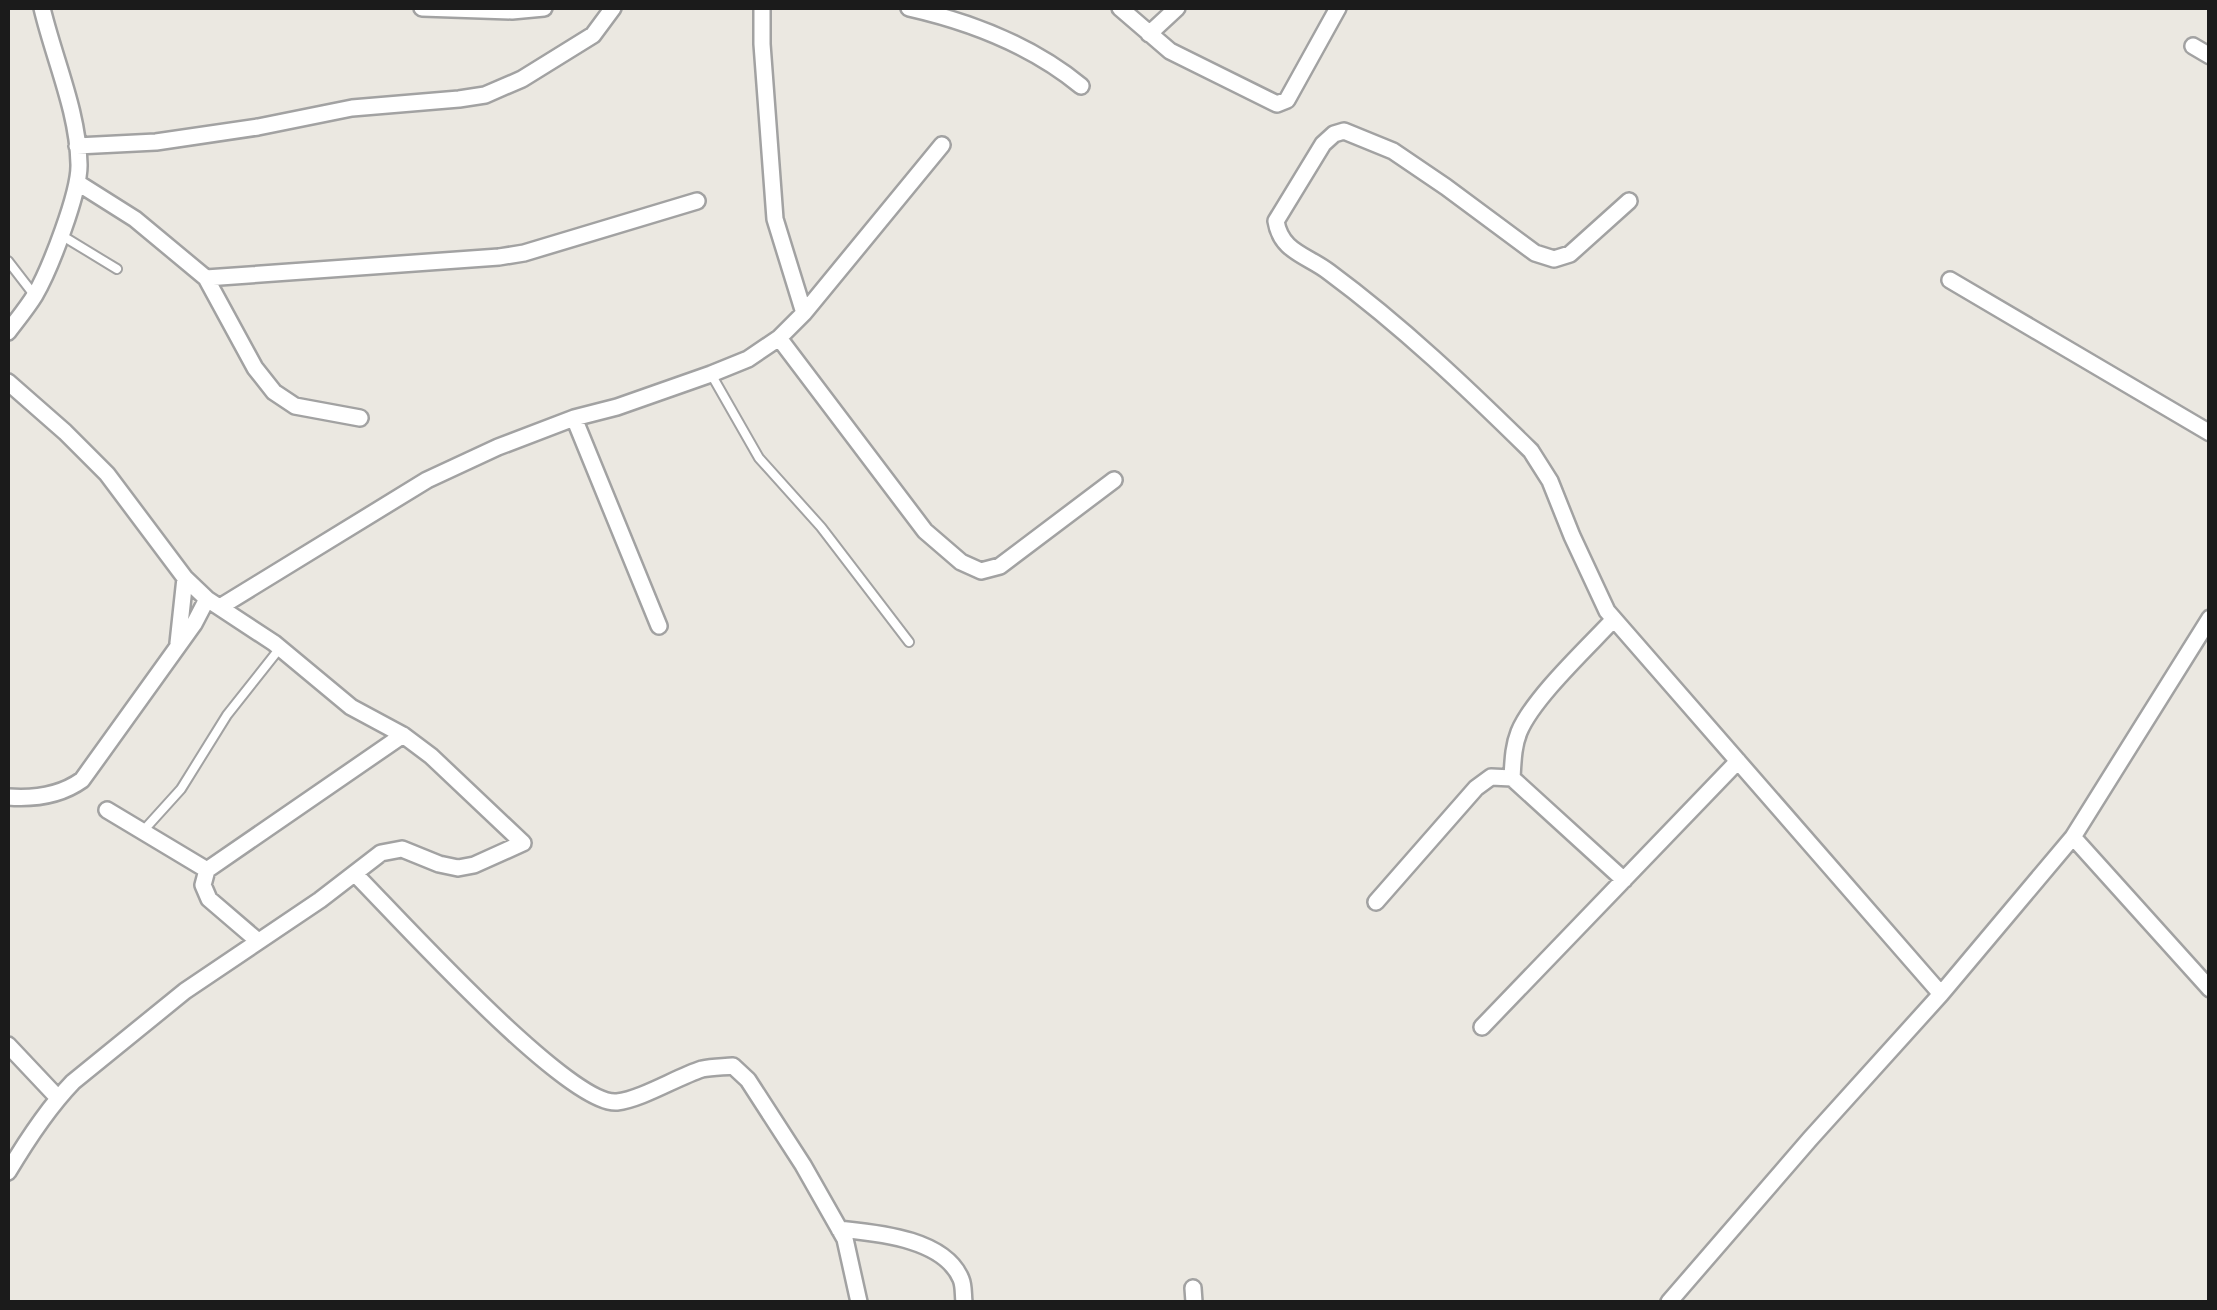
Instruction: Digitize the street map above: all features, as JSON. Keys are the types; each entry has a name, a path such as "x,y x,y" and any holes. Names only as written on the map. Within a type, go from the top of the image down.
{"street":[{"path":"8,332 35,296 78,184 80,162 73,117 42,8"},
{"path":"422,8 544,8"},
{"path":"77,146 156,142 352,108 485,94 522,79 593,35 613,8"},
{"path":"762,8 774,218 804,313"},
{"path":"908,8 994,34 1054,64 1081,86"},
{"path":"1120,8 1170,51 1278,104 1287,100 1338,8"},
{"path":"1149,34 1177,8"},
{"path":"2193,46 2210,56"},
{"path":"1629,201 1570,254 1554,259 1536,253 1393,152 1344,131 1323,144 1276,222 1278,236 1288,246 1374,305 1532,451 1607,611 1941,994"},
{"path":"8,797 68,790 82,780 177,646 214,603 427,480 574,418 684,385 748,359 780,338 942,145"},
{"path":"78,184 135,219 206,278 255,368 274,392 295,406 360,418"},
{"path":"206,278 500,257 697,201"},
{"path":"1950,280 2210,433"},
{"path":"780,338 925,532 961,562 982,571 1000,566 1114,480"},
{"path":"8,382 107,474 186,578 352,706 404,735 523,843 474,866 458,868 402,849 381,854 185,991 99,1061 58,1098 8,1172"},
{"path":"574,418 659,626"},
{"path":"177,646 186,578"},
{"path":"1669,1302 1941,994 2073,837 2210,618"},
{"path":"1512,778 1514,745 1521,726 1550,688 1614,619"},
{"path":"258,942 209,899 202,885 208,870 404,735"},
{"path":"1482,1026 1738,761"},
{"path":"1376,902 1476,788 1491,778 1512,778 1624,880"},
{"path":"106,810 208,870"},
{"path":"2073,837 2210,989"},
{"path":"355,874 508,1029 585,1092 616,1102 704,1068 732,1066 748,1080 839,1228 858,1302"},
{"path":"8,1046 58,1098"},
{"path":"839,1228 890,1235 939,1254 956,1268 963,1283 964,1302"}],"lane":[{"path":"60,234 117,269"},
{"path":"8,261 35,296"},
{"path":"711,374 759,458 821,527 908,642"},
{"path":"143,831 181,789 227,714 280,648"}]}
